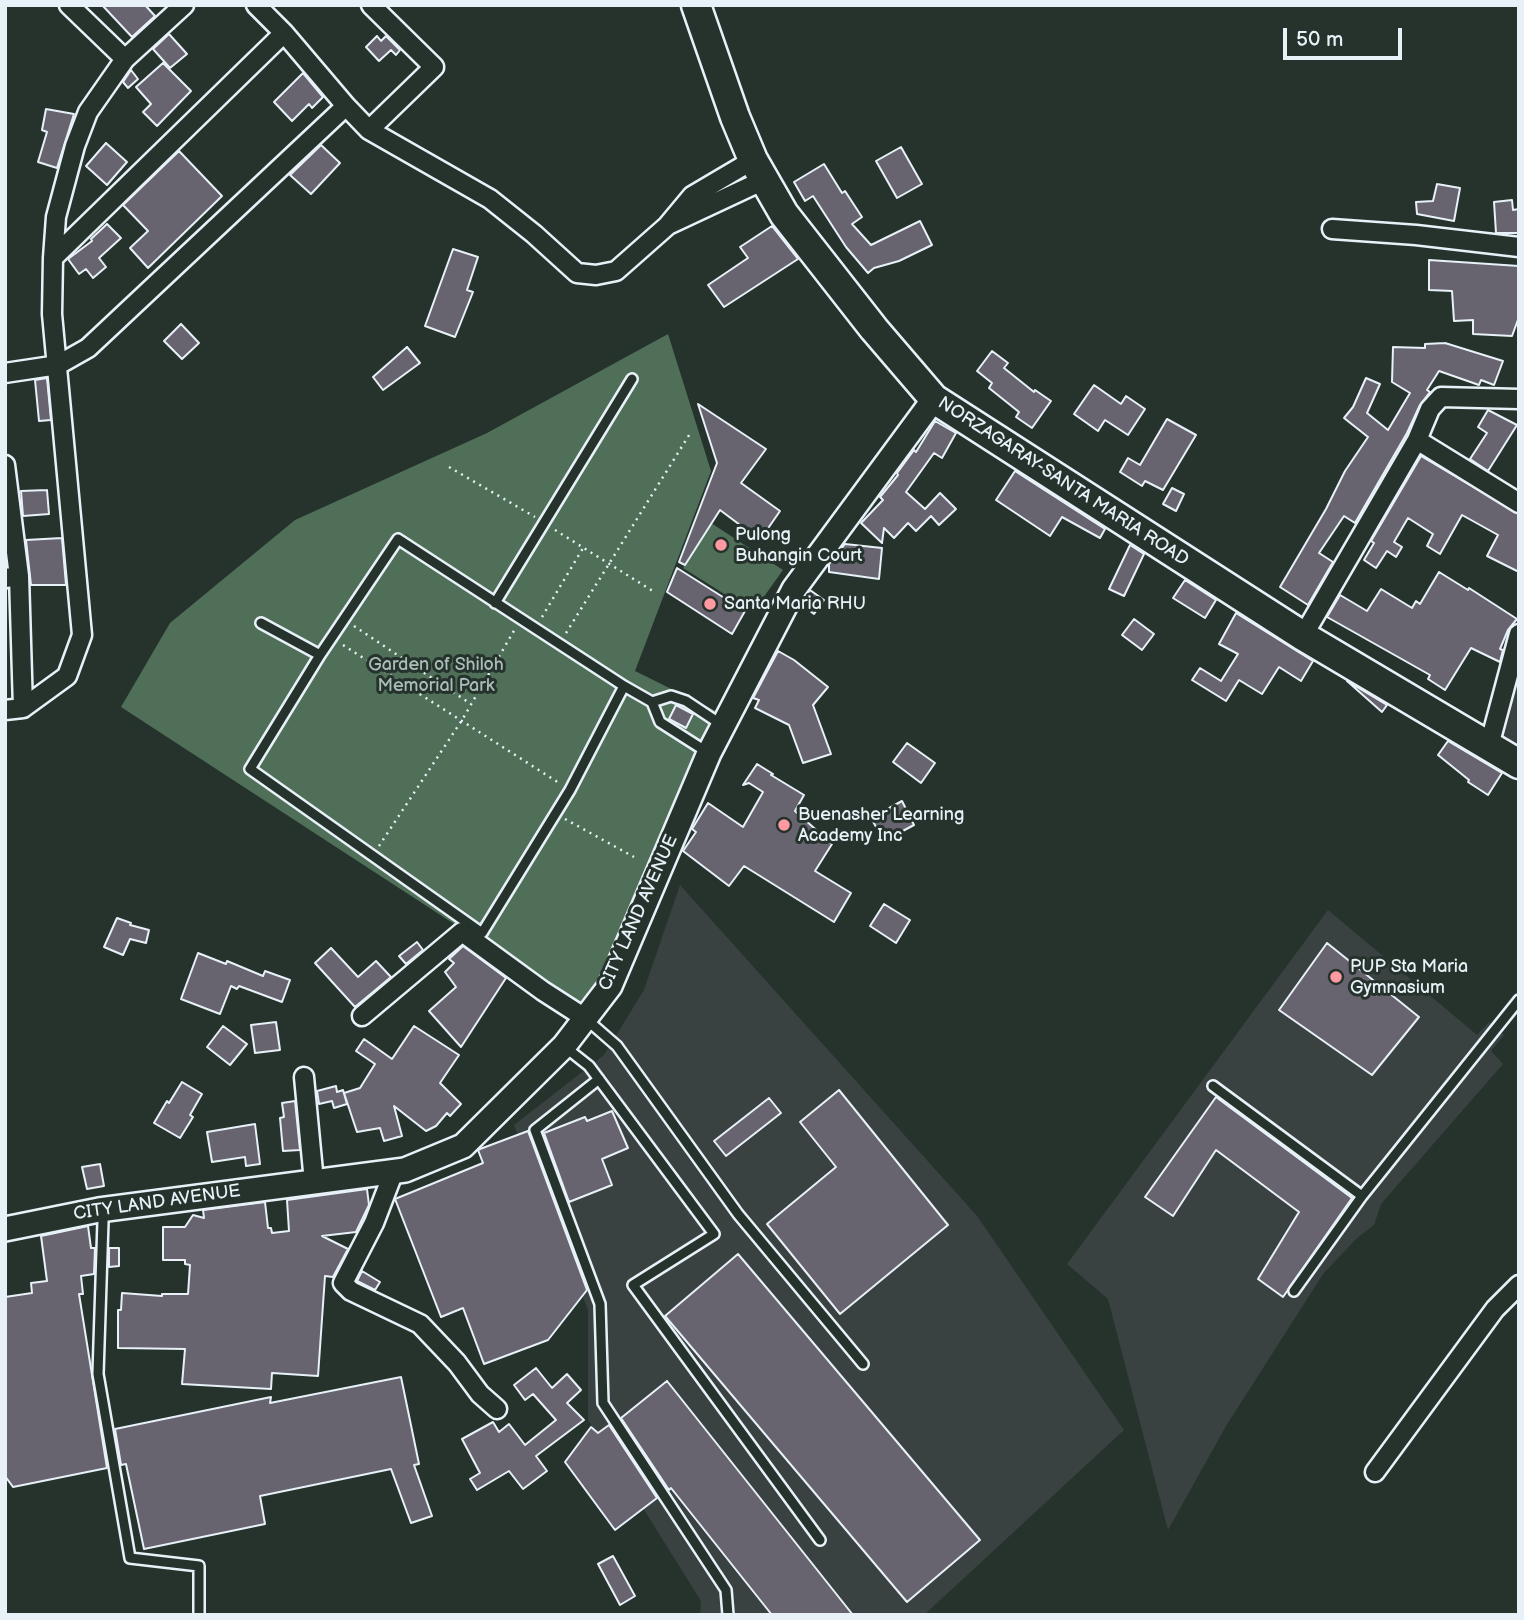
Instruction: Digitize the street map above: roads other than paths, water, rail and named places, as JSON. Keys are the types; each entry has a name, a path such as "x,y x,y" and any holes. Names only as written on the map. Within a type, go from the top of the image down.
{"main road":[{"name":"NORZAGARAY-SANTA MARIA ROAD","path":"696,5 735,117 759,170 784,214 874,329 934,399 1303,636 1519,764"}],"street":[{"path":"69,5 125,59"},
{"path":"14,709 67,676 82,635 52,314 56,216 75,146 88,112 125,59 184,5"},
{"path":"256,5 369,130 490,200 534,234 577,273 596,275 616,271 667,226 692,196 759,170"},
{"path":"369,130 434,67 371,5"},
{"path":"53,258 284,33"},
{"path":"5,373 58,365 88,348 346,106"},
{"path":"1332,229 1519,247"},
{"path":"1303,636 1417,440 1430,409 1441,397 1519,399"},
{"name":"CITY LAND AVENUE","path":"5,1229 99,1210 405,1170 463,1146 564,1046 610,986 709,753 794,589 934,399"},
{"path":"1417,440 1519,503"},
{"path":"5,465 12,577 14,709"},
{"path":"1489,746 1519,634"},
{"path":"362,1016 462,932 585,1018"},
{"path":"304,1077 314,1182"},
{"path":"394,1171 374,1223 343,1283 351,1291 420,1324 457,1363 480,1394 497,1409"},
{"path":"1375,1472 1494,1309 1519,1285"}],"lane":[{"path":"495,603 632,379"},
{"path":"624,687 570,790 482,933 250,769 320,655 398,539 624,687 652,702 660,722 709,753"},
{"path":"261,623 320,655"},
{"path":"652,702 671,696 687,701 722,725"},
{"path":"1294,1292 1362,1196 1519,1000"},
{"path":"585,1018 617,1046 738,1214 863,1364"},
{"path":"564,1046 589,1066 714,1234 633,1285 820,1540"},
{"path":"599,1080 535,1130 600,1304 603,1403 726,1590 729,1615"},
{"path":"1213,1086 1362,1196"},
{"path":"99,1210 103,1221 98,1374 130,1558 199,1566 199,1615"}],"place":[{"name":"Pulong Buhangin Court","path":"721,545"},
{"name":"Santa Maria RHU","path":"710,604"},
{"name":"Buenasher Learning Academy Inc","path":"784,825"},
{"name":"PUP Sta Maria Gymnasium","path":"1336,977"}],"park label":[{"name":"Garden of Shiloh Memorial Park","path":"436,675"}]}
